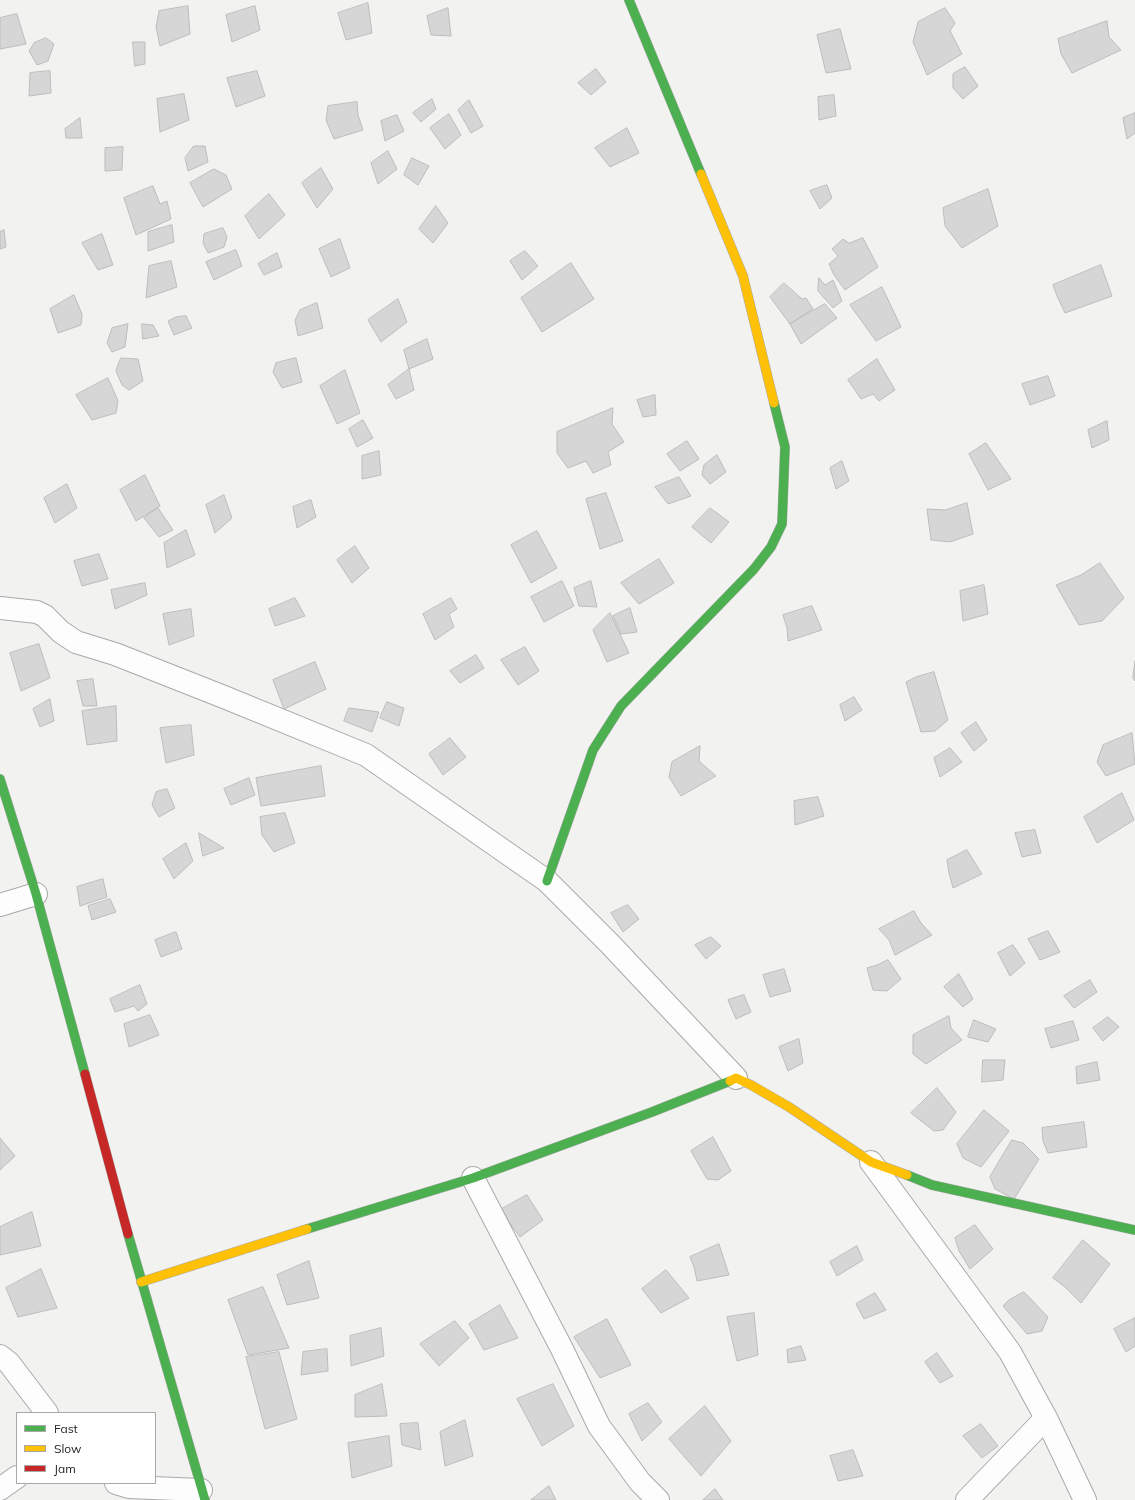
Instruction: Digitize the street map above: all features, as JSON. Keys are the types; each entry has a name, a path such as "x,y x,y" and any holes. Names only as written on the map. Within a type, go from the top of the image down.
{"street":[{"path":"547,881 593,750 621,706 754,569 771,547 782,524 785,447 743,276 629,0"},
{"path":"0,608 37,612 45,616 61,632 76,642 115,654 366,755 547,881 610,944 736,1078 789,1106 871,1162 932,1185 1135,1230"},
{"path":"0,779 36,894 141,1282 203,1495 129,1487 119,1484"},
{"path":"0,905 36,894"},
{"path":"141,1282 338,1219 473,1178 652,1112 736,1078"},
{"path":"871,1162 1010,1352 1046,1418 1085,1500"},
{"path":"473,1178 562,1349 599,1426 640,1482 658,1500"},
{"path":"0,1356 9,1363 46,1412"},
{"path":"967,1500 1046,1418"},
{"path":"0,1489 16,1478"}],"building":[{"path":"368,3 372,33 346,40 338,13"},
{"path":"188,6 190,34 160,46 156,27 159,11"},
{"path":"255,6 260,30 232,42 226,15"},
{"path":"448,8 451,36 431,35 427,16"},
{"path":"945,8 955,23 950,31 962,54 927,75 913,42 918,22"},
{"path":"17,14 26,44 0,49 0,18"},
{"path":"1107,21 1109,37 1121,50 1072,73 1061,54 1058,39"},
{"path":"840,29 851,69 826,73 817,35"},
{"path":"46,38 54,44 48,61 37,65 29,51 34,43"},
{"path":"133,42 145,42 145,64 135,66"},
{"path":"965,67 978,86 963,99 953,88 953,74"},
{"path":"596,69 606,82 591,95 578,83"},
{"path":"50,71 51,93 29,96 30,73"},
{"path":"257,71 265,96 236,107 227,78"},
{"path":"184,94 189,120 160,132 157,99"},
{"path":"834,95 836,116 819,120 818,97"},
{"path":"432,99 436,109 421,122 413,113"},
{"path":"469,100 483,126 471,133 458,110"},
{"path":"357,102 358,115 363,130 334,139 326,120 328,106"},
{"path":"1135,113 1135,133 1127,139 1123,118"},
{"path":"449,114 461,135 445,149 430,128"},
{"path":"397,115 404,131 385,141 381,121"},
{"path":"80,118 82,138 66,138 65,129"},
{"path":"627,128 639,153 610,167 595,148"},
{"path":"194,146 205,146 208,162 188,171 185,158"},
{"path":"123,147 122,170 105,171 105,148"},
{"path":"388,151 397,169 378,184 371,163"},
{"path":"412,158 429,166 418,185 404,175"},
{"path":"321,168 333,189 317,208 302,183"},
{"path":"214,169 226,175 232,189 203,207 190,183"},
{"path":"827,185 832,198 820,209 810,191"},
{"path":"153,186 160,204 167,201 171,219 136,235 124,198"},
{"path":"988,189 998,226 962,248 945,226 943,208"},
{"path":"269,194 285,215 259,239 245,216"},
{"path":"436,206 448,223 433,243 419,229"},
{"path":"172,225 174,242 148,251 148,232"},
{"path":"223,228 227,237 224,247 208,253 203,243 204,234"},
{"path":"4,230 6,247 0,249 0,232"},
{"path":"102,234 113,265 98,270 82,243"},
{"path":"863,238 878,267 845,290 834,275 829,264 838,256 832,249 843,239 849,243"},
{"path":"340,239 350,268 331,277 319,249"},
{"path":"236,250 242,266 214,280 206,262"},
{"path":"525,251 538,266 522,280 510,261"},
{"path":"277,253 282,267 264,275 258,264"},
{"path":"171,261 177,287 146,298 149,266"},
{"path":"571,263 594,299 542,332 521,298"},
{"path":"1101,265 1112,296 1065,313 1053,285"},
{"path":"819,278 825,285 833,280 842,301 833,308 818,291"},
{"path":"784,283 802,299 806,298 813,309 790,324 770,297"},
{"path":"882,287 901,327 876,341 850,305"},
{"path":"74,295 82,314 81,325 58,333 50,309"},
{"path":"398,299 407,322 381,342 368,320"},
{"path":"317,303 323,328 298,336 295,320 300,310"},
{"path":"825,304 837,318 801,344 790,324"},
{"path":"186,316 192,328 174,335 168,321 176,317"},
{"path":"128,324 125,347 112,352 107,343 112,328"},
{"path":"142,324 153,325 159,336 143,339"},
{"path":"427,339 433,359 409,369 404,350"},
{"path":"121,358 138,359 143,381 129,390 122,385 116,371"},
{"path":"296,358 302,382 282,388 273,372 276,363"},
{"path":"877,359 895,390 879,401 873,394 861,399 848,380"},
{"path":"409,369 414,390 396,399 388,385"},
{"path":"345,370 360,413 337,424 320,386"},
{"path":"1048,376 1055,396 1030,405 1022,384"},
{"path":"108,378 118,401 116,413 92,420 76,395"},
{"path":"655,395 656,415 643,417 637,400"},
{"path":"613,408 612,424 624,442 608,452 611,465 593,473 586,461 568,468 557,453 557,432"},
{"path":"363,420 373,438 357,447 349,429"},
{"path":"1107,421 1109,440 1092,448 1088,430"},
{"path":"687,441 699,459 680,471 667,454"},
{"path":"986,443 1011,479 988,490 969,454"},
{"path":"379,451 381,475 362,479 362,456"},
{"path":"717,455 726,472 710,484 702,475 704,465"},
{"path":"842,461 849,481 836,489 830,468"},
{"path":"145,475 160,506 136,521 120,490"},
{"path":"679,477 691,496 668,504 655,487"},
{"path":"67,484 77,508 55,523 44,498"},
{"path":"606,493 623,541 600,549 586,499"},
{"path":"224,495 232,518 215,533 206,505"},
{"path":"311,500 316,517 297,528 293,507"},
{"path":"967,503 973,534 950,542 931,540 927,509 945,510"},
{"path":"158,508 173,530 159,537 144,518"},
{"path":"710,508 729,522 711,543 692,527"},
{"path":"186,530 195,555 167,568 164,543"},
{"path":"537,531 557,568 531,583 511,545"},
{"path":"355,546 369,568 352,583 337,560"},
{"path":"99,554 108,579 82,586 74,561"},
{"path":"659,559 674,583 639,604 621,583"},
{"path":"1100,563 1124,598 1102,621 1079,625 1056,585 1081,575"},
{"path":"562,581 574,606 544,622 531,597"},
{"path":"591,581 597,607 579,606 574,588"},
{"path":"145,583 147,595 115,609 111,590"},
{"path":"984,585 988,614 963,621 960,591"},
{"path":"295,598 305,616 275,626 269,609"},
{"path":"451,598 457,609 449,614 454,627 435,640 423,614"},
{"path":"812,606 822,630 788,641 787,628 783,615"},
{"path":"630,608 637,632 621,634 613,616"},
{"path":"191,609 194,636 169,645 163,614"},
{"path":"610,613 629,653 607,662 593,630"},
{"path":"39,644 50,678 21,691 10,653"},
{"path":"525,647 539,671 518,685 501,660"},
{"path":"476,655 484,668 460,683 450,671"},
{"path":"1135,661 1135,681 1133,678"},
{"path":"315,662 326,689 284,709 273,680"},
{"path":"934,672 948,720 935,731 921,732 906,682 916,677"},
{"path":"93,679 97,706 83,706 77,681"},
{"path":"854,697 862,710 845,721 840,705"},
{"path":"50,699 54,721 40,727 33,709"},
{"path":"387,702 404,708 399,726 380,718"},
{"path":"116,706 117,741 87,745 82,711"},
{"path":"349,708 379,712 372,732 344,721"},
{"path":"976,722 987,740 974,751 961,733"},
{"path":"191,725 194,755 166,763 160,728"},
{"path":"1132,733 1135,764 1106,776 1097,762 1103,745"},
{"path":"450,738 466,757 443,775 429,754"},
{"path":"700,746 699,761 716,776 681,796 669,777 672,762"},
{"path":"950,748 962,762 940,777 934,758"},
{"path":"321,766 325,796 261,806 256,778"},
{"path":"249,778 255,795 231,805 224,789"},
{"path":"167,789 175,808 159,817 152,805 156,792"},
{"path":"1122,793 1134,820 1097,843 1084,817"},
{"path":"818,797 824,816 795,825 794,801"},
{"path":"285,813 295,843 274,852 262,835 260,817"},
{"path":"1035,830 1041,853 1022,857 1015,833"},
{"path":"199,833 224,848 203,856"},
{"path":"186,843 193,861 174,879 163,859"},
{"path":"967,850 982,874 953,888 947,860"},
{"path":"103,879 107,897 80,906 77,887"},
{"path":"110,899 116,912 92,920 88,906"},
{"path":"628,905 639,919 623,932 611,913"},
{"path":"914,911 921,923 932,935 895,955 889,940 879,929"},
{"path":"1048,931 1060,952 1040,960 1028,939"},
{"path":"176,932 182,949 161,957 155,940"},
{"path":"711,937 721,946 706,959 695,945"},
{"path":"1013,945 1025,963 1010,976 998,953"},
{"path":"888,960 901,979 887,991 873,990 867,968"},
{"path":"784,969 791,991 770,997 763,975"},
{"path":"959,974 973,999 963,1007 944,987"},
{"path":"1090,980 1097,992 1074,1008 1064,996"},
{"path":"140,985 147,1004 138,1011 134,1006 115,1012 110,999"},
{"path":"744,995 751,1012 736,1019 728,1000"},
{"path":"150,1015 159,1035 129,1047 124,1024"},
{"path":"949,1016 951,1028 962,1040 926,1064 913,1054 913,1035"},
{"path":"1108,1017 1119,1027 1103,1041 1093,1028"},
{"path":"974,1020 996,1029 988,1042 968,1037"},
{"path":"1073,1021 1079,1040 1051,1048 1045,1029"},
{"path":"799,1039 803,1063 788,1071 779,1047"},
{"path":"983,1060 1005,1060 1003,1080 982,1082"},
{"path":"1097,1062 1100,1080 1077,1084 1076,1067"},
{"path":"937,1088 956,1112 943,1130 934,1131 911,1113"},
{"path":"984,1110 1009,1131 981,1167 963,1158 957,1144"},
{"path":"1084,1122 1087,1147 1048,1153 1043,1141 1042,1128"},
{"path":"713,1137 731,1171 718,1180 707,1179 691,1151"},
{"path":"0,1138 15,1156 0,1170"},
{"path":"1012,1140 1023,1143 1039,1159 1014,1199 995,1189 990,1177"},
{"path":"527,1195 543,1220 520,1237 500,1210"},
{"path":"32,1212 41,1246 0,1255 0,1227"},
{"path":"975,1225 993,1249 970,1269 959,1251 955,1238"},
{"path":"1083,1240 1110,1264 1081,1303 1065,1287 1053,1278"},
{"path":"719,1244 729,1275 697,1281 690,1257"},
{"path":"857,1246 863,1260 837,1276 830,1262"},
{"path":"309,1261 319,1298 287,1305 277,1275"},
{"path":"41,1269 57,1308 18,1317 6,1288"},
{"path":"666,1270 689,1298 661,1313 642,1289"},
{"path":"263,1287 289,1348 248,1355 228,1300"},
{"path":"1024,1292 1048,1317 1042,1331 1027,1334 1003,1306 1009,1300"},
{"path":"875,1293 886,1310 864,1319 856,1304"},
{"path":"500,1305 518,1338 484,1350 469,1324"},
{"path":"754,1313 758,1355 737,1361 727,1317"},
{"path":"1135,1318 1135,1346 1126,1352 1114,1329"},
{"path":"607,1319 631,1365 600,1378 574,1337"},
{"path":"455,1321 469,1338 439,1366 420,1344"},
{"path":"381,1328 384,1356 351,1366 350,1336"},
{"path":"801,1346 806,1360 788,1363 787,1350"},
{"path":"327,1349 328,1371 301,1375 303,1352"},
{"path":"279,1352 297,1419 265,1429 246,1357"},
{"path":"937,1353 953,1376 940,1383 925,1362"},
{"path":"382,1384 387,1416 355,1417 355,1395"},
{"path":"553,1384 574,1426 542,1446 517,1399"},
{"path":"648,1403 662,1422 642,1441 629,1414"},
{"path":"705,1406 731,1441 701,1476 669,1439"},
{"path":"465,1420 473,1456 445,1466 440,1432"},
{"path":"418,1423 421,1450 402,1445 400,1424"},
{"path":"981,1424 998,1446 982,1458 963,1436"},
{"path":"389,1436 392,1466 352,1478 348,1443"},
{"path":"853,1450 863,1476 838,1481 830,1456"},
{"path":"549,1486 556,1500 531,1500"},
{"path":"715,1489 723,1500 703,1500"}],"traffic: fast":[{"path":"629,0 701,174"},
{"path":"547,881 593,750 621,706 754,569 771,547 782,524 785,447 774,403"},
{"path":"0,779 36,894 85,1074"},
{"path":"307,1229 473,1178 652,1112 730,1081"},
{"path":"907,1175 932,1185 1135,1230"},
{"path":"128,1234 205,1500"}],"traffic: slow":[{"path":"701,174 743,276 774,403"},
{"path":"730,1081 736,1078 751,1085 789,1107 871,1162 907,1175"},
{"path":"141,1282 307,1229"}],"traffic: jam":[{"path":"85,1074 128,1234"}]}
